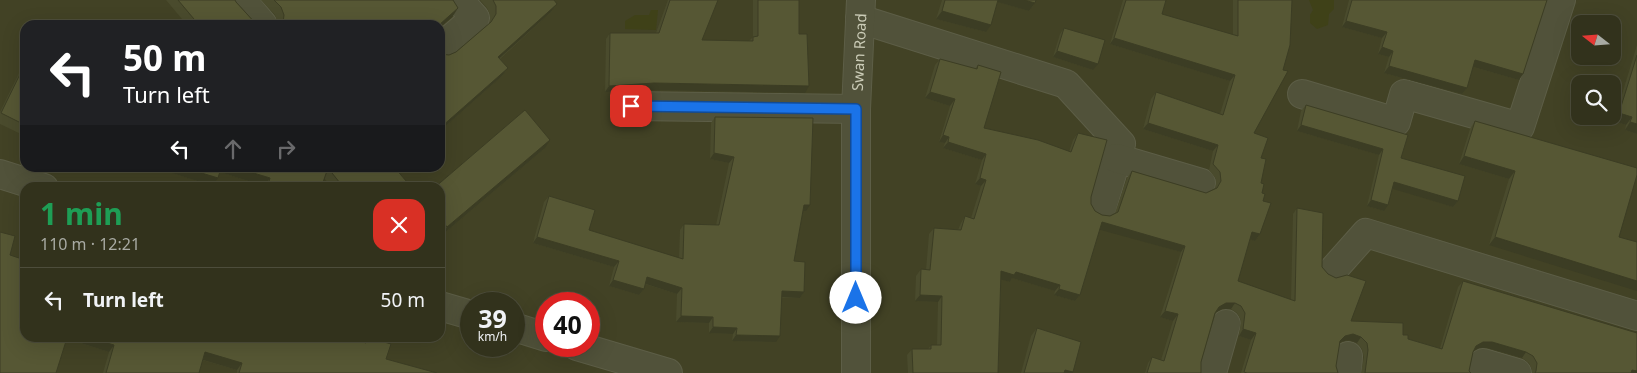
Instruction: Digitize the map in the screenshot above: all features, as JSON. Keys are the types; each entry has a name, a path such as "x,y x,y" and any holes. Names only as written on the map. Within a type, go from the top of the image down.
{"street":[{"path":"242,0 258,20"},
{"path":"445,44 475,18 459,0"},
{"path":"1302,94 1396,122 1404,94 1520,127 1561,0"},
{"path":"860,9 1066,84 1121,144 1102,207"},
{"name":"Swan Road","path":"856,373 856,109 860,9"},
{"path":"631,106 856,109"},
{"path":"1116,158 1202,183"},
{"path":"0,174 25,182"},
{"path":"1334,269 1366,233 1637,316"},
{"path":"445,307 460,312"},
{"path":"1212,373 1226,324"},
{"path":"600,353 668,373"},
{"path":"1480,373 1483,363 1517,373"}],"shaded area":[{"path":"1309,0 1334,0 1334,9 1329,14 1328,25 1317,29 1310,23 1310,15 1313,10"},
{"path":"651,10 658,10 656,30 625,29 625,21 635,15 649,15"}],"building":[{"path":"178,0 235,0 252,20 195,20"},
{"path":"274,0 453,0 458,8 445,20 283,20 284,15 281,7"},
{"path":"493,0 554,0 557,4 498,57 508,68 445,124 445,55 456,52 491,22 496,14 496,6"},
{"path":"670,0 718,0 702,40 753,41 753,37 758,36 758,0 799,0 799,34 807,34 809,86 654,83 609,86 610,33 659,33"},
{"path":"945,0 998,0 991,25 942,11"},
{"path":"1024,0 1036,0 1035,3"},
{"path":"1126,0 1166,0 1162,14 1238,36 1238,0 1292,0 1290,45 1283,70 1288,71 1254,133 1268,138 1261,158 1266,159 1261,183 1264,184 1262,193 1265,194 1263,201 1271,203 1260,234 1252,232 1238,281 1295,301 1297,208 1323,213 1322,267 1328,274 1336,278 1347,275 1366,281 1351,321 1403,323 1403,335 1408,335 1408,339 1442,349 1463,281 1637,333 1637,371 1632,370 1631,373 1535,373 1537,363 1533,356 1526,352 1492,342 1483,342 1476,346 1473,352 1469,371 1471,373 1365,373 1367,343 1361,337 1353,334 1345,336 1340,341 1336,366 1338,373 1247,373 1244,372 1256,333 1243,329 1245,313 1241,306 1235,303 1226,303 1219,307 1215,313 1201,362 1201,373 1147,373 1152,357 1164,361 1178,314 1165,311 1185,246 1102,222 1080,295 1059,289 1060,285 1016,272 1014,275 1001,271 998,373 913,373 912,349 931,349 931,345 941,345 942,296 920,295 921,269 930,270 934,228 961,230 965,216 974,219 986,180 980,178 986,154 948,142 949,137 943,135 955,99 930,92 940,59 977,69 978,65 1001,72 984,128 1038,140 1071,152 1078,133 1107,140 1091,197 1091,204 1095,211 1102,215 1110,216 1118,212 1132,171 1206,193 1217,188 1221,181 1220,172 1213,164 1218,145 1148,123 1156,92 1223,115 1235,75 1114,38"},
{"path":"1352,0 1547,0 1523,74 1475,60 1467,88 1389,66 1393,51 1382,47 1387,32 1346,21"},
{"path":"1064,28 1105,40 1098,64 1057,51"},
{"path":"1637,55 1637,124 1630,122 1632,117 1621,114 1621,107"},
{"path":"20,74 20,122 1,113"},
{"path":"1306,105 1408,135 1401,158 1465,176 1458,201 1394,182 1388,205 1371,200 1383,149 1301,125"},
{"path":"525,110 550,140 447,227 445,224 445,182 441,182"},
{"path":"715,117 813,118 810,205 804,205 794,261 805,262 804,292 782,291 780,336 736,335 737,328 713,327 713,317 681,316 682,288 647,277 644,289 613,280 619,261 537,237 549,196 595,210 589,230 683,259 684,224 719,225 734,157 714,153"},
{"path":"1475,121 1637,168 1637,175 1619,237 1637,242 1637,281 1495,237 1515,171 1464,156"},
{"path":"198,172 220,172 218,178"},
{"path":"250,172 327,172 323,182 269,182 270,178"},
{"path":"331,172 398,172 407,182 339,182"},
{"path":"0,232 15,236 10,255 20,258 20,342 66,342 56,373 0,373"},
{"path":"1037,328 1081,342 1073,372 1065,370 1064,373 1024,373"},
{"path":"104,342 384,342 391,344 386,359 437,373 239,373 242,363 205,352 199,373 106,373 114,345"}],"route":[{"path":"631,106 856,109 856,298"}]}
